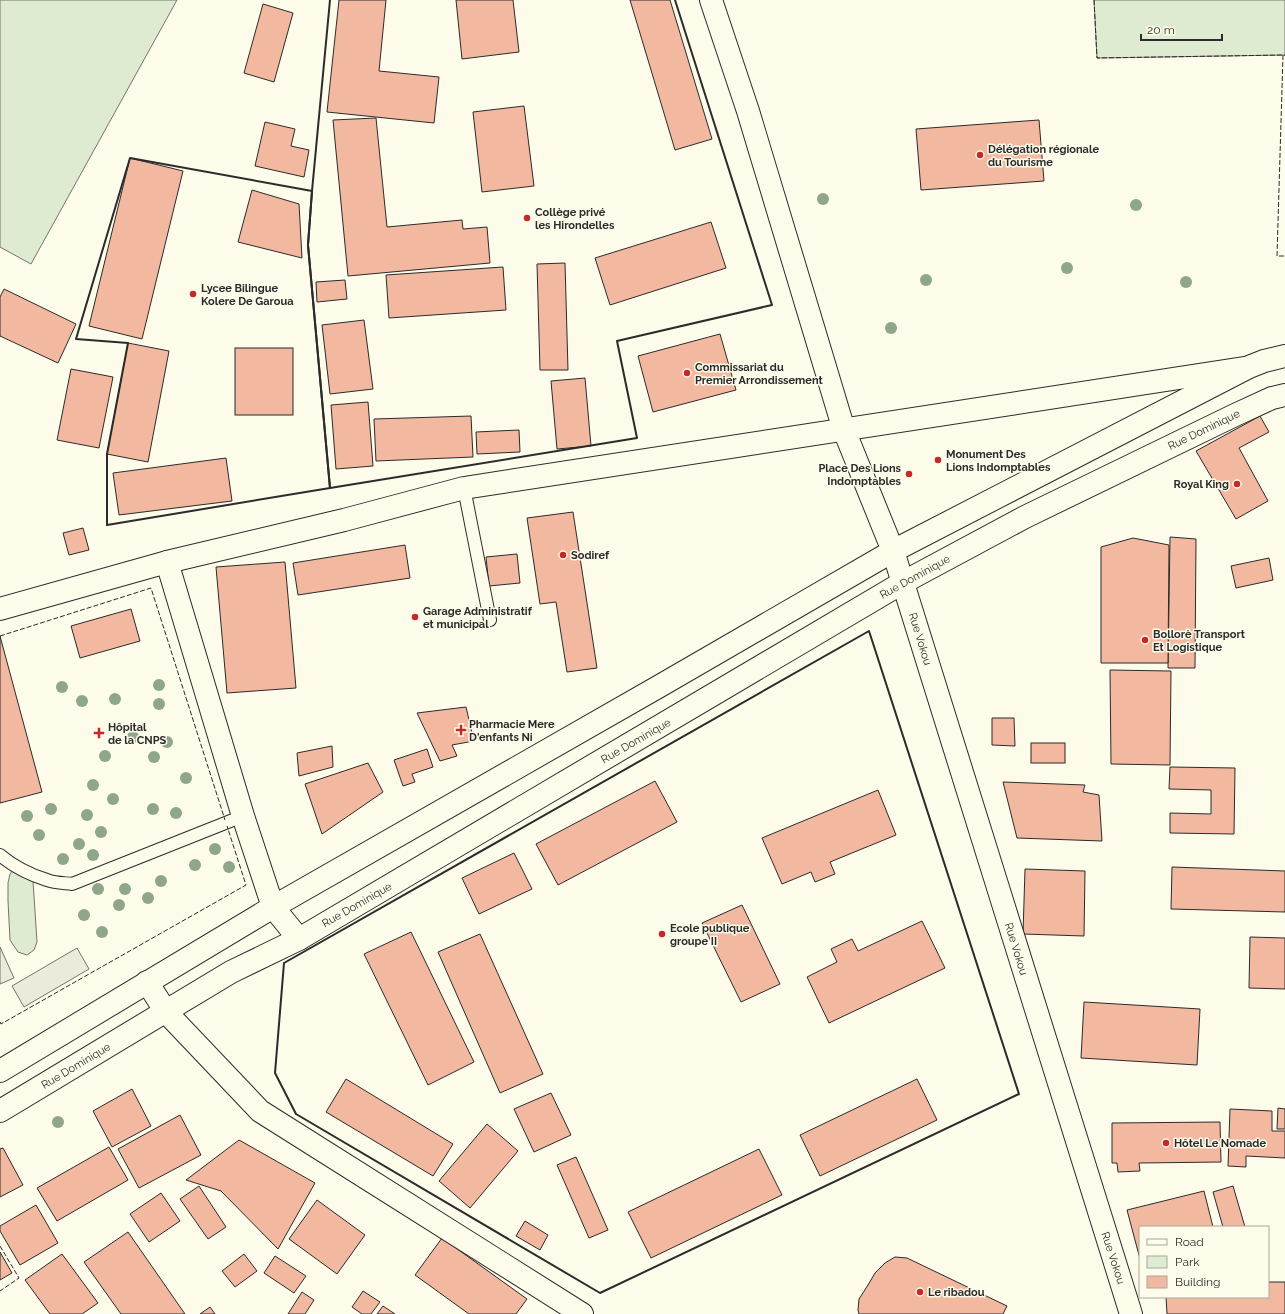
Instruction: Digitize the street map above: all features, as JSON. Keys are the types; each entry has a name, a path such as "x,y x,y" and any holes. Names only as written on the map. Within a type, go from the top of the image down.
{"street":[{"name":"Rue Vokou","path":"711,0 748,111 844,430 893,551 1131,1314"},
{"path":"0,1071 273,907 652,691 893,551 1249,367 1264,361 1285,356"},
{"path":"0,609 167,562 344,520 464,488 1249,367"},
{"name":"Rue Dominique","path":"0,1111 231,972 298,939 902,583 1025,517 1235,415 1272,398 1285,395"},
{"path":"1134,426 1149,457"},
{"path":"167,562 242,816 273,907 298,939"},
{"path":"147,982 166,1012 260,1111 582,1314"}],"lane":[{"path":"464,488 490,620"},
{"path":"0,855 30,873 48,881 72,884 242,816"}],"green space":[{"path":"0,0 177,0 31,264 0,247"},
{"path":"1094,0 1285,0 1285,55 1097,58"},
{"path":"13,870 33,881 37,942 34,950 27,955 18,952 10,940 8,883 10,874"}],"shaded area":[{"path":"0,947 14,978 0,984"},
{"path":"77,948 89,969 24,1007 12,986"}],"building":[{"path":"339,0 386,0 379,71 439,77 434,123 327,112"},
{"path":"456,0 513,0 519,52 462,59"},
{"path":"630,0 670,0 712,139 675,150"},
{"path":"263,4 293,13 274,82 244,73"},
{"path":"524,106 534,186 482,192 473,112"},
{"path":"376,118 387,227 462,220 463,229 487,227 490,263 348,276 333,120"},
{"name":"Délégation régionale du Tourisme","path":"1039,120 1044,181 921,190 916,129"},
{"path":"265,122 295,129 291,146 309,150 304,177 255,166"},
{"path":"130,158 183,171 142,339 89,326"},
{"path":"252,190 299,204 302,258 238,242"},
{"path":"711,222 726,268 610,305 595,258"},
{"path":"565,263 568,370 540,370 537,264"},
{"path":"503,267 506,310 389,318 386,275"},
{"path":"345,280 347,299 317,302 316,282"},
{"path":"4,289 76,324 58,363 0,336 0,297"},
{"path":"364,320 373,389 330,394 322,325"},
{"name":"Commissariat du Premier Arrondissement","path":"720,334 736,390 653,412 638,356"},
{"path":"128,343 169,351 148,462 107,454"},
{"path":"235,348 293,348 293,415 235,415"},
{"path":"71,369 113,377 99,448 57,440"},
{"path":"585,378 591,446 557,449 551,381"},
{"path":"368,402 373,466 336,469 331,405"},
{"path":"471,416 473,457 376,461 374,419"},
{"name":"Royal King","path":"1260,416 1269,432 1239,448 1268,501 1236,519 1196,451"},
{"path":"519,430 520,452 477,454 476,432"},
{"path":"226,458 232,501 119,515 113,473"},
{"path":"573,512 597,668 567,672 556,602 540,604 527,518"},
{"path":"83,528 89,550 69,555 63,533"},
{"path":"1170,537 1196,539 1195,668 1168,668"},
{"path":"1133,538 1169,545 1168,663 1101,663 1101,547"},
{"path":"405,545 410,578 298,595 293,563"},
{"path":"517,554 520,583 489,586 486,557"},
{"path":"1269,558 1273,580 1236,588 1231,566"},
{"path":"285,562 296,688 227,693 216,567"},
{"path":"131,609 140,641 80,658 71,626"},
{"path":"0,636 42,792 0,803"},
{"path":"1110,670 1171,671 1170,765 1111,764"},
{"path":"466,707 474,741 452,745 457,756 440,761 417,713"},
{"path":"992,718 1014,718 1015,746 992,745"},
{"path":"1031,743 1065,743 1065,763 1031,763"},
{"path":"332,746 333,767 299,776 297,753"},
{"path":"427,749 433,767 412,774 415,782 403,786 394,760"},
{"path":"368,763 383,792 322,834 305,784"},
{"path":"1170,767 1235,768 1234,834 1170,833 1170,813 1211,814 1211,790 1169,789"},
{"path":"655,781 677,822 558,885 536,844"},
{"path":"1003,782 1085,785 1083,792 1099,795 1102,841 1017,838"},
{"path":"878,790 896,835 830,862 835,874 815,882 811,872 782,884 762,838"},
{"path":"514,853 532,889 479,914 462,878"},
{"path":"1172,867 1285,871 1285,912 1171,909"},
{"path":"1025,869 1085,871 1084,936 1023,934"},
{"path":"742,905 780,984 741,1002 702,923"},
{"path":"922,921 945,968 829,1023 807,977 837,962 831,949 852,939 858,951"},
{"path":"411,932 474,1062 428,1085 364,954"},
{"path":"480,934 543,1074 500,1093 438,952"},
{"path":"1250,937 1285,938 1285,989 1249,988"},
{"path":"1084,1002 1200,1009 1197,1065 1081,1058"},
{"path":"346,1079 453,1144 433,1176 326,1112"},
{"path":"917,1079 937,1120 820,1176 800,1135"},
{"path":"132,1089 151,1126 112,1147 93,1111"},
{"path":"551,1093 571,1135 534,1152 514,1109"},
{"path":"1278,1108 1285,1109 1285,1129 1277,1129"},
{"path":"1230,1109 1272,1111 1272,1131 1285,1131 1285,1158 1246,1156 1246,1167 1228,1166"},
{"path":"180,1115 201,1155 139,1188 118,1149"},
{"name":"Hôtel Le Nomade","path":"1220,1122 1221,1162 1139,1163 1140,1171 1118,1172 1117,1163 1112,1163 1112,1123"},
{"path":"487,1124 518,1151 470,1208 439,1181"},
{"path":"239,1140 315,1183 278,1249 221,1191 186,1180"},
{"path":"109,1147 128,1180 57,1221 37,1188"},
{"path":"3,1148 23,1185 0,1197 0,1149"},
{"path":"759,1149 782,1195 651,1258 628,1212"},
{"path":"576,1157 608,1230 589,1238 557,1165"},
{"path":"199,1186 226,1227 208,1239 180,1199"},
{"path":"1233,1186 1245,1226 1223,1226 1213,1192"},
{"path":"1204,1191 1213,1226 1139,1226 1139,1255 1127,1210"},
{"path":"161,1193 180,1221 149,1242 130,1214"},
{"path":"317,1200 365,1235 337,1274 289,1239"},
{"path":"36,1205 58,1243 20,1265 0,1231 0,1226"},
{"path":"525,1221 548,1235 540,1250 516,1236"},
{"path":"128,1232 185,1314 121,1314 84,1262"},
{"path":"442,1238 527,1299 516,1314 469,1314 415,1275"},
{"path":"0,1252 12,1273 0,1280"},
{"path":"62,1254 98,1303 82,1314 50,1314 25,1280"},
{"path":"244,1254 257,1271 235,1287 222,1271"},
{"path":"275,1256 306,1276 294,1293 264,1273"},
{"name":"Le ribadou","path":"895,1257 907,1258 1007,1306 1003,1314 859,1314 859,1299 875,1273 885,1263"},
{"path":"1269,1282 1285,1282 1285,1314 1167,1314 1166,1298 1269,1298"},
{"path":"363,1291 380,1302 371,1314 362,1314 352,1307"},
{"path":"302,1292 314,1300 305,1314 288,1314"},
{"path":"383,1306 395,1314 377,1314"},
{"path":"210,1307 215,1314 200,1314"}],"fence":[{"path":"1094,0 1097,58 1285,55"},
{"path":"1283,55 1277,256 1285,256"},
{"path":"0,636 151,588 225,820"},
{"path":"0,1022 1,1024 246,885 227,826"},
{"path":"0,1246 19,1278 0,1291"}],"wall":[{"path":"330,0 308,245 330,488 637,438 617,341 772,305 675,0"},
{"path":"130,158 312,191 308,245 330,488 107,525 107,454 128,343 76,339 130,158"},
{"path":"869,631 1019,1094 600,1293 296,1114 275,1073 284,963 869,631"}],"place":[{"name":"Délégation régionale du Tourisme","path":"980,155"},
{"name":"Collège privé les Hirondelles","path":"527,218"},
{"name":"Lycee Bilingue Kolere De Garoua","path":"193,294"},
{"name":"Commissariat du Premier Arrondissement","path":"687,373"},
{"name":"Monument Des Lions Indomptables","path":"938,460"},
{"name":"Place Des Lions Indomptables","path":"909,474"},
{"name":"Royal King","path":"1237,484"},
{"name":"Sodiref","path":"563,555"},
{"name":"Garage Administratif et municipal","path":"415,617"},
{"name":"Bollorè Transport Et Logistique","path":"1145,640"},
{"name":"Pharmacie Mere D'enfants Ni","path":"461,730"},
{"name":"Hôpital de la CNPS","path":"99,733"},
{"name":"Ecole publique groupe II","path":"662,934"},
{"name":"Hôtel Le Nomade","path":"1166,1143"},
{"name":"Le ribadou","path":"920,1292"}]}
